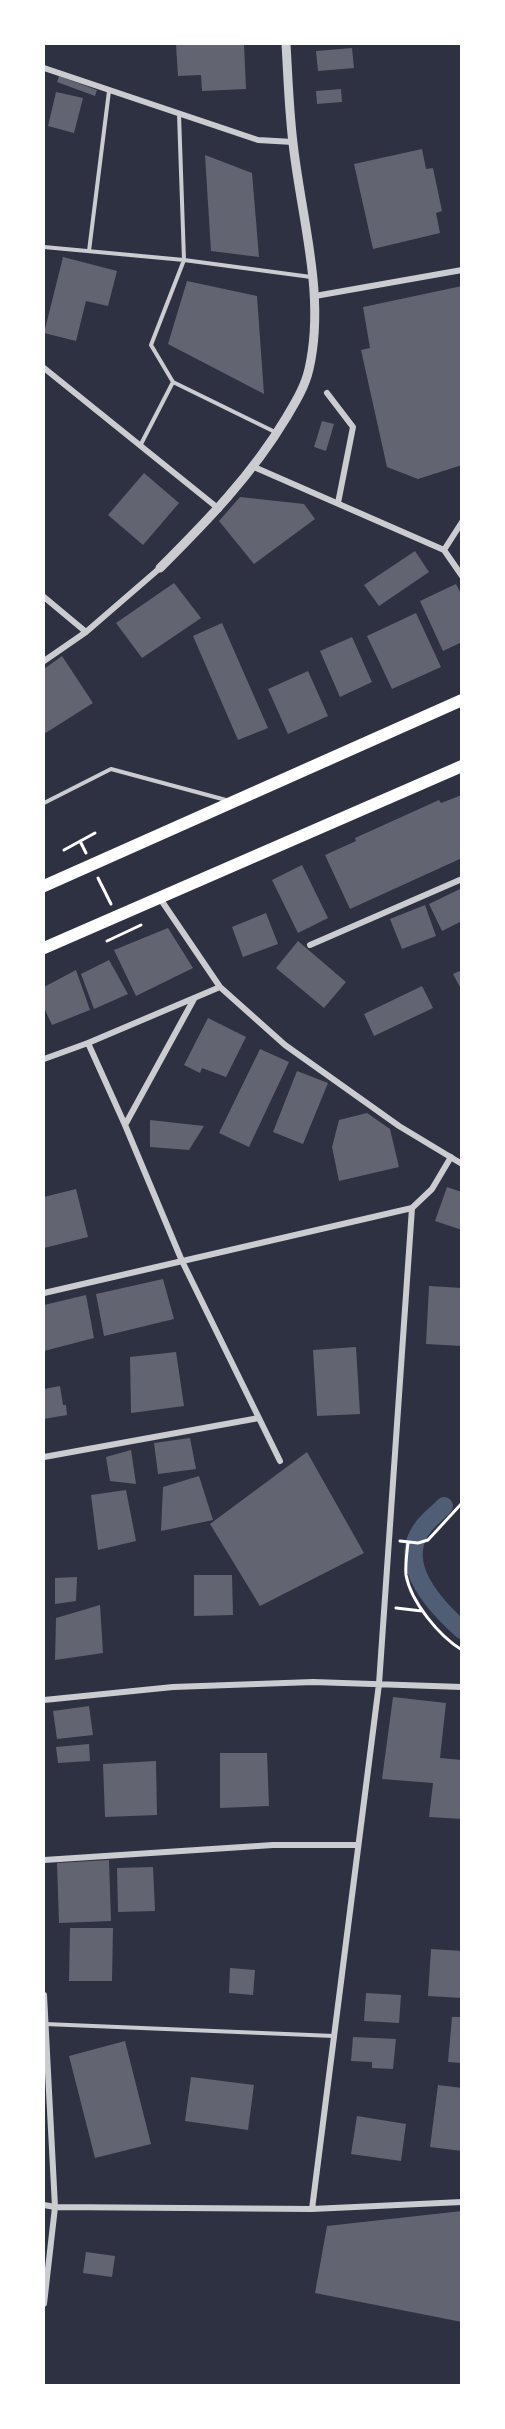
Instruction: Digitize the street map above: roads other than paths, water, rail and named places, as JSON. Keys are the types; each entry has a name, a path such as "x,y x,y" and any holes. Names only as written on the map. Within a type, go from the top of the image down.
{"highway":[{"path":"44,886 462,700"},
{"path":"44,948 158,896 462,766"}],"street":[{"path":"44,661 86,632 160,568 219,509 254,467 277,433 299,395 309,370 314,332 315,296 293,142 286,44"},
{"path":"44,68 258,141 293,142"},
{"path":"315,296 462,270"},
{"path":"44,368 219,509"},
{"path":"327,393 353,427 338,503"},
{"path":"254,467 444,550 462,576"},
{"path":"444,550 462,522"},
{"path":"44,597 86,632"},
{"path":"310,945 462,879"},
{"path":"158,896 220,987 285,1045 399,1126 462,1164"},
{"path":"44,1059 88,1043 220,987"},
{"path":"125,1125 194,998"},
{"path":"88,1043 182,1261 280,1461"},
{"path":"44,1293 412,1208 432,1189 451,1157"},
{"path":"312,2209 379,1684 412,1208"},
{"path":"44,1457 259,1418"},
{"path":"44,1700 174,1687 313,1682 462,1687"},
{"path":"44,1860 273,1845 358,1845"},
{"path":"44,1995 55,2207 44,2304"},
{"path":"44,2205 55,2207 312,2209 462,2202"}],"lane":[{"path":"89,251 110,90"},
{"path":"179,114 184,260 151,345 173,382 277,433"},
{"path":"44,247 184,260 312,277"},
{"path":"140,446 173,382"},
{"path":"44,803 111,769 234,802"},
{"path":"45,2024 334,2036"}],"waterway":[{"path":"444,1506 424,1526 416,1540 413,1554 416,1569 430,1596 462,1630"}]}
